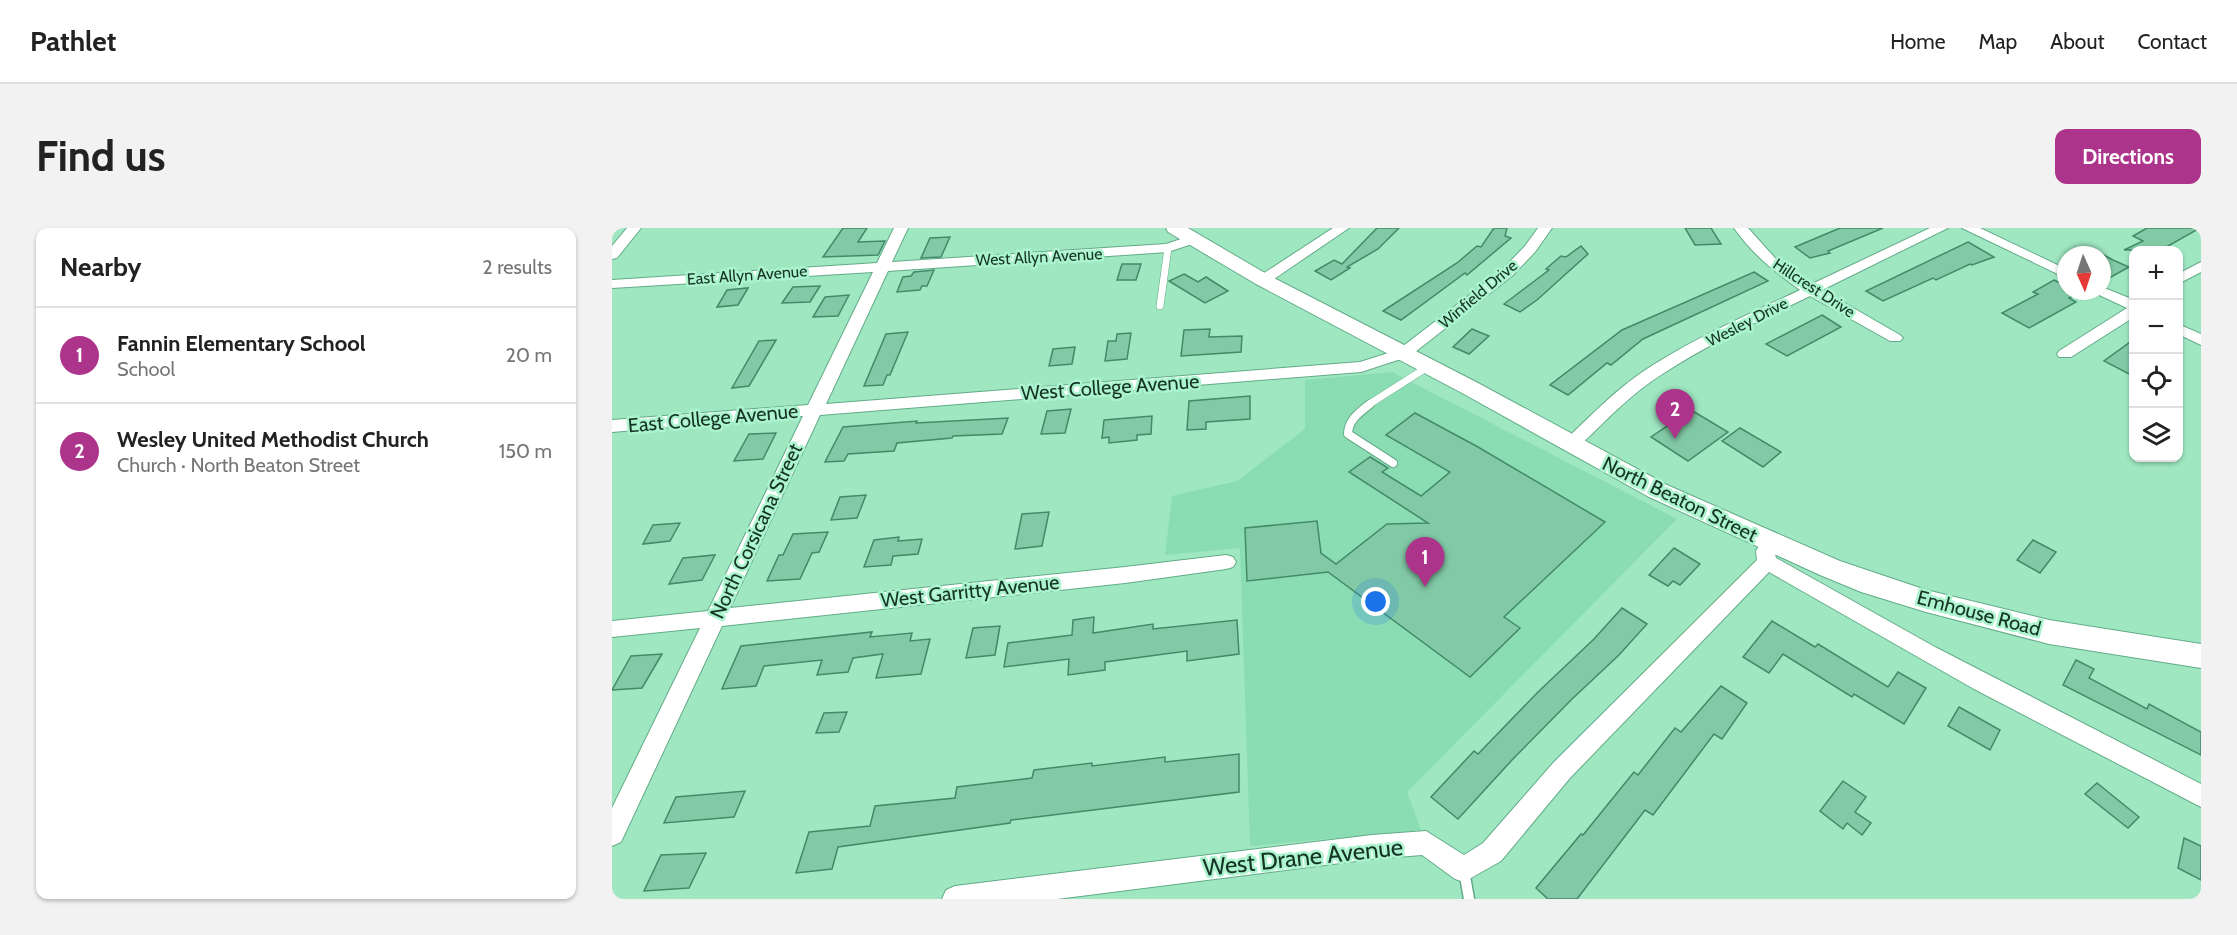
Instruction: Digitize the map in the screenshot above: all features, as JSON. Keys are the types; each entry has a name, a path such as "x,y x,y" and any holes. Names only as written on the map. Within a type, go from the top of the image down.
{"main road":[{"name":"North Beaton Street","path":"1179,238 1429,366 1766,551"},
{"name":"Emhouse Road","path":"1766,551 1926,601 2049,632 2201,656"}],"street":[{"path":"612,255 634,228"},
{"name":"North Corsicana Street","path":"612,834 901,228"},
{"path":"1263,280 1342,228"},
{"name":"Winfield Drive","path":"1404,353 1507,273 1530,249 1545,228"},
{"name":"Hillcrest Drive","path":"1741,228 1754,247 1812,290 1895,338"},
{"name":"Wesley Drive","path":"1571,444 1633,387 1658,369 1746,321 1941,228"},
{"path":"1968,228 2057,270"},
{"name":"West Allyn Avenue","path":"883,266 1179,238"},
{"name":"East Allyn Avenue","path":"612,284 883,266"},
{"path":"2183,277 2201,266"},
{"path":"2111,296 2129,306"},
{"path":"2065,354 2129,311"},
{"path":"2183,331 2201,340"},
{"name":"West College Avenue","path":"813,410 1361,367 1404,353"},
{"name":"East College Avenue","path":"612,426 813,410"},
{"path":"1464,870 1492,852 1562,770 1766,551"},
{"name":"North Beaton Street","path":"1766,551 2014,699 2201,796"},
{"name":"West Garritty Avenue","path":"612,629 1226,562"},
{"name":"West Drane Avenue","path":"955,899 1372,847 1426,843 1464,870"}],"lane":[{"path":"1160,306 1179,238"},
{"path":"1393,463 1356,441 1348,434 1348,427 1357,415 1398,383 1429,366"},
{"path":"1464,870 1469,899"}],"shaded area":[{"path":"1392,372 1677,519 1407,792 1421,830 1250,846 1240,548 1165,555 1172,496 1237,481 1305,429 1305,380"}],"building":[{"path":"843,228 867,228 858,242 885,241 878,255 823,257"},
{"path":"1377,228 1399,228 1378,249 1347,267 1350,268 1331,280 1315,271 1334,260 1342,264"},
{"path":"1494,228 1507,228 1505,236 1511,238 1467,275 1465,273 1401,320 1383,311 1457,263 1477,246 1481,247"},
{"path":"1685,228 1711,228 1721,244 1695,245"},
{"path":"1840,228 1883,228 1828,251 1830,253 1810,258 1795,247"},
{"path":"2147,228 2200,228 2168,246 2132,246 2143,241 2133,236"},
{"path":"950,237 941,257 921,258 930,238"},
{"path":"1968,242 1994,257 1970,264 1936,280 1933,278 1883,301 1866,291"},
{"path":"1581,246 1588,254 1537,300 1520,312 1504,304 1549,270 1546,269 1561,256 1566,257"},
{"path":"2111,259 2129,267 2111,277"},
{"path":"1122,264 1141,264 1136,280 1117,280"},
{"path":"934,270 927,286 922,286 920,290 897,292 903,277 911,276 914,272"},
{"path":"1754,272 1768,281 1643,339 1611,365 1607,363 1568,395 1550,385 1622,330"},
{"path":"1184,274 1198,282 1206,277 1228,291 1205,303 1169,281"},
{"path":"2054,280 2057,282 2057,300 2076,302 2029,328 2002,313 2038,294 2033,292"},
{"path":"820,286 810,302 782,303 793,287"},
{"path":"748,288 738,305 717,307 727,290"},
{"path":"849,295 838,316 813,317 825,297"},
{"path":"1822,315 1841,327 1787,356 1766,344"},
{"path":"1210,329 1209,337 1242,336 1241,352 1181,356 1184,330"},
{"path":"1472,329 1489,336 1469,354 1453,347"},
{"path":"908,332 890,375 887,375 883,385 864,386 886,334"},
{"path":"1131,333 1127,359 1105,361 1108,341 1116,341 1117,334"},
{"path":"776,340 749,386 732,388 759,341"},
{"path":"2129,343 2129,374 2104,361"},
{"path":"1075,347 1072,364 1049,366 1053,349"},
{"path":"1250,396 1250,419 1206,422 1206,429 1187,430 1189,401"},
{"path":"1071,409 1065,433 1041,434 1047,411"},
{"path":"1691,410 1728,432 1688,461 1651,437"},
{"path":"1415,413 1478,447 1605,522 1504,617 1520,628 1470,677 1328,572 1247,581 1245,528 1317,521 1321,553 1336,564 1387,524 1428,523 1349,472 1370,457 1388,468 1382,472 1421,496 1450,472 1386,435"},
{"path":"1152,416 1151,434 1137,435 1137,440 1109,443 1109,437 1102,438 1104,420"},
{"path":"1008,418 1002,434 953,436 952,438 897,443 894,451 848,454 844,461 825,462 843,427 917,421 916,423"},
{"path":"1740,428 1781,452 1763,467 1722,441"},
{"path":"776,433 763,459 734,461 749,434"},
{"path":"866,495 857,518 831,520 840,497"},
{"path":"1049,512 1042,546 1015,549 1022,514"},
{"path":"680,523 670,541 643,544 653,525"},
{"path":"828,532 819,552 812,553 800,579 767,581 779,555 783,555 793,534"},
{"path":"899,537 898,541 922,539 918,554 893,556 891,565 864,567 874,540"},
{"path":"2033,540 2056,552 2040,573 2017,560"},
{"path":"1674,548 1700,564 1680,585 1673,581 1668,586 1649,575"},
{"path":"715,555 702,580 669,584 683,558"},
{"path":"1622,608 1647,624 1619,655 1512,760 1458,819 1431,797 1474,751 1478,754 1594,639"},
{"path":"1094,617 1093,633 1153,624 1153,629 1237,620 1239,654 1187,661 1187,651 1105,662 1105,670 1068,675 1069,659 1004,667 1008,643 1072,635 1073,620"},
{"path":"1772,621 1815,647 1818,644 1888,687 1898,672 1926,688 1904,724 1854,694 1852,697 1783,654 1769,673 1743,657"},
{"path":"1000,626 995,655 966,658 973,628"},
{"path":"872,632 870,637 912,633 910,641 930,639 921,674 876,678 883,654 853,658 848,672 817,675 822,660 764,666 756,686 722,689 741,646"},
{"path":"662,654 642,688 612,690 631,656"},
{"path":"2076,660 2094,669 2089,678 2147,709 2149,704 2201,732 2201,755 2063,685"},
{"path":"1721,686 1747,703 1722,739 1714,734 1653,815 1645,810 1577,899 1548,899 1536,888 1634,772 1638,775 1675,728 1681,732"},
{"path":"1959,707 2000,730 1990,750 1948,726"},
{"path":"847,712 839,732 816,733 824,713"},
{"path":"1239,754 1239,792 1011,820 1010,823 838,847 832,869 796,873 809,832 870,826 875,806 955,798 957,787 1032,778 1034,770 1165,757 1165,762"},
{"path":"1843,781 1866,797 1855,812 1871,823 1862,835 1847,823 1843,829 1820,811"},
{"path":"2097,783 2139,817 2128,828 2085,794"},
{"path":"745,791 734,817 664,823 676,797"},
{"path":"2184,838 2201,846 2201,880 2178,868"},
{"path":"706,853 689,888 644,891 661,855"}],"place":[{"name":"Wesley United Methodist Church","path":"1675,439"},
{"name":"Fannin Elementary School","path":"1425,587"}]}
